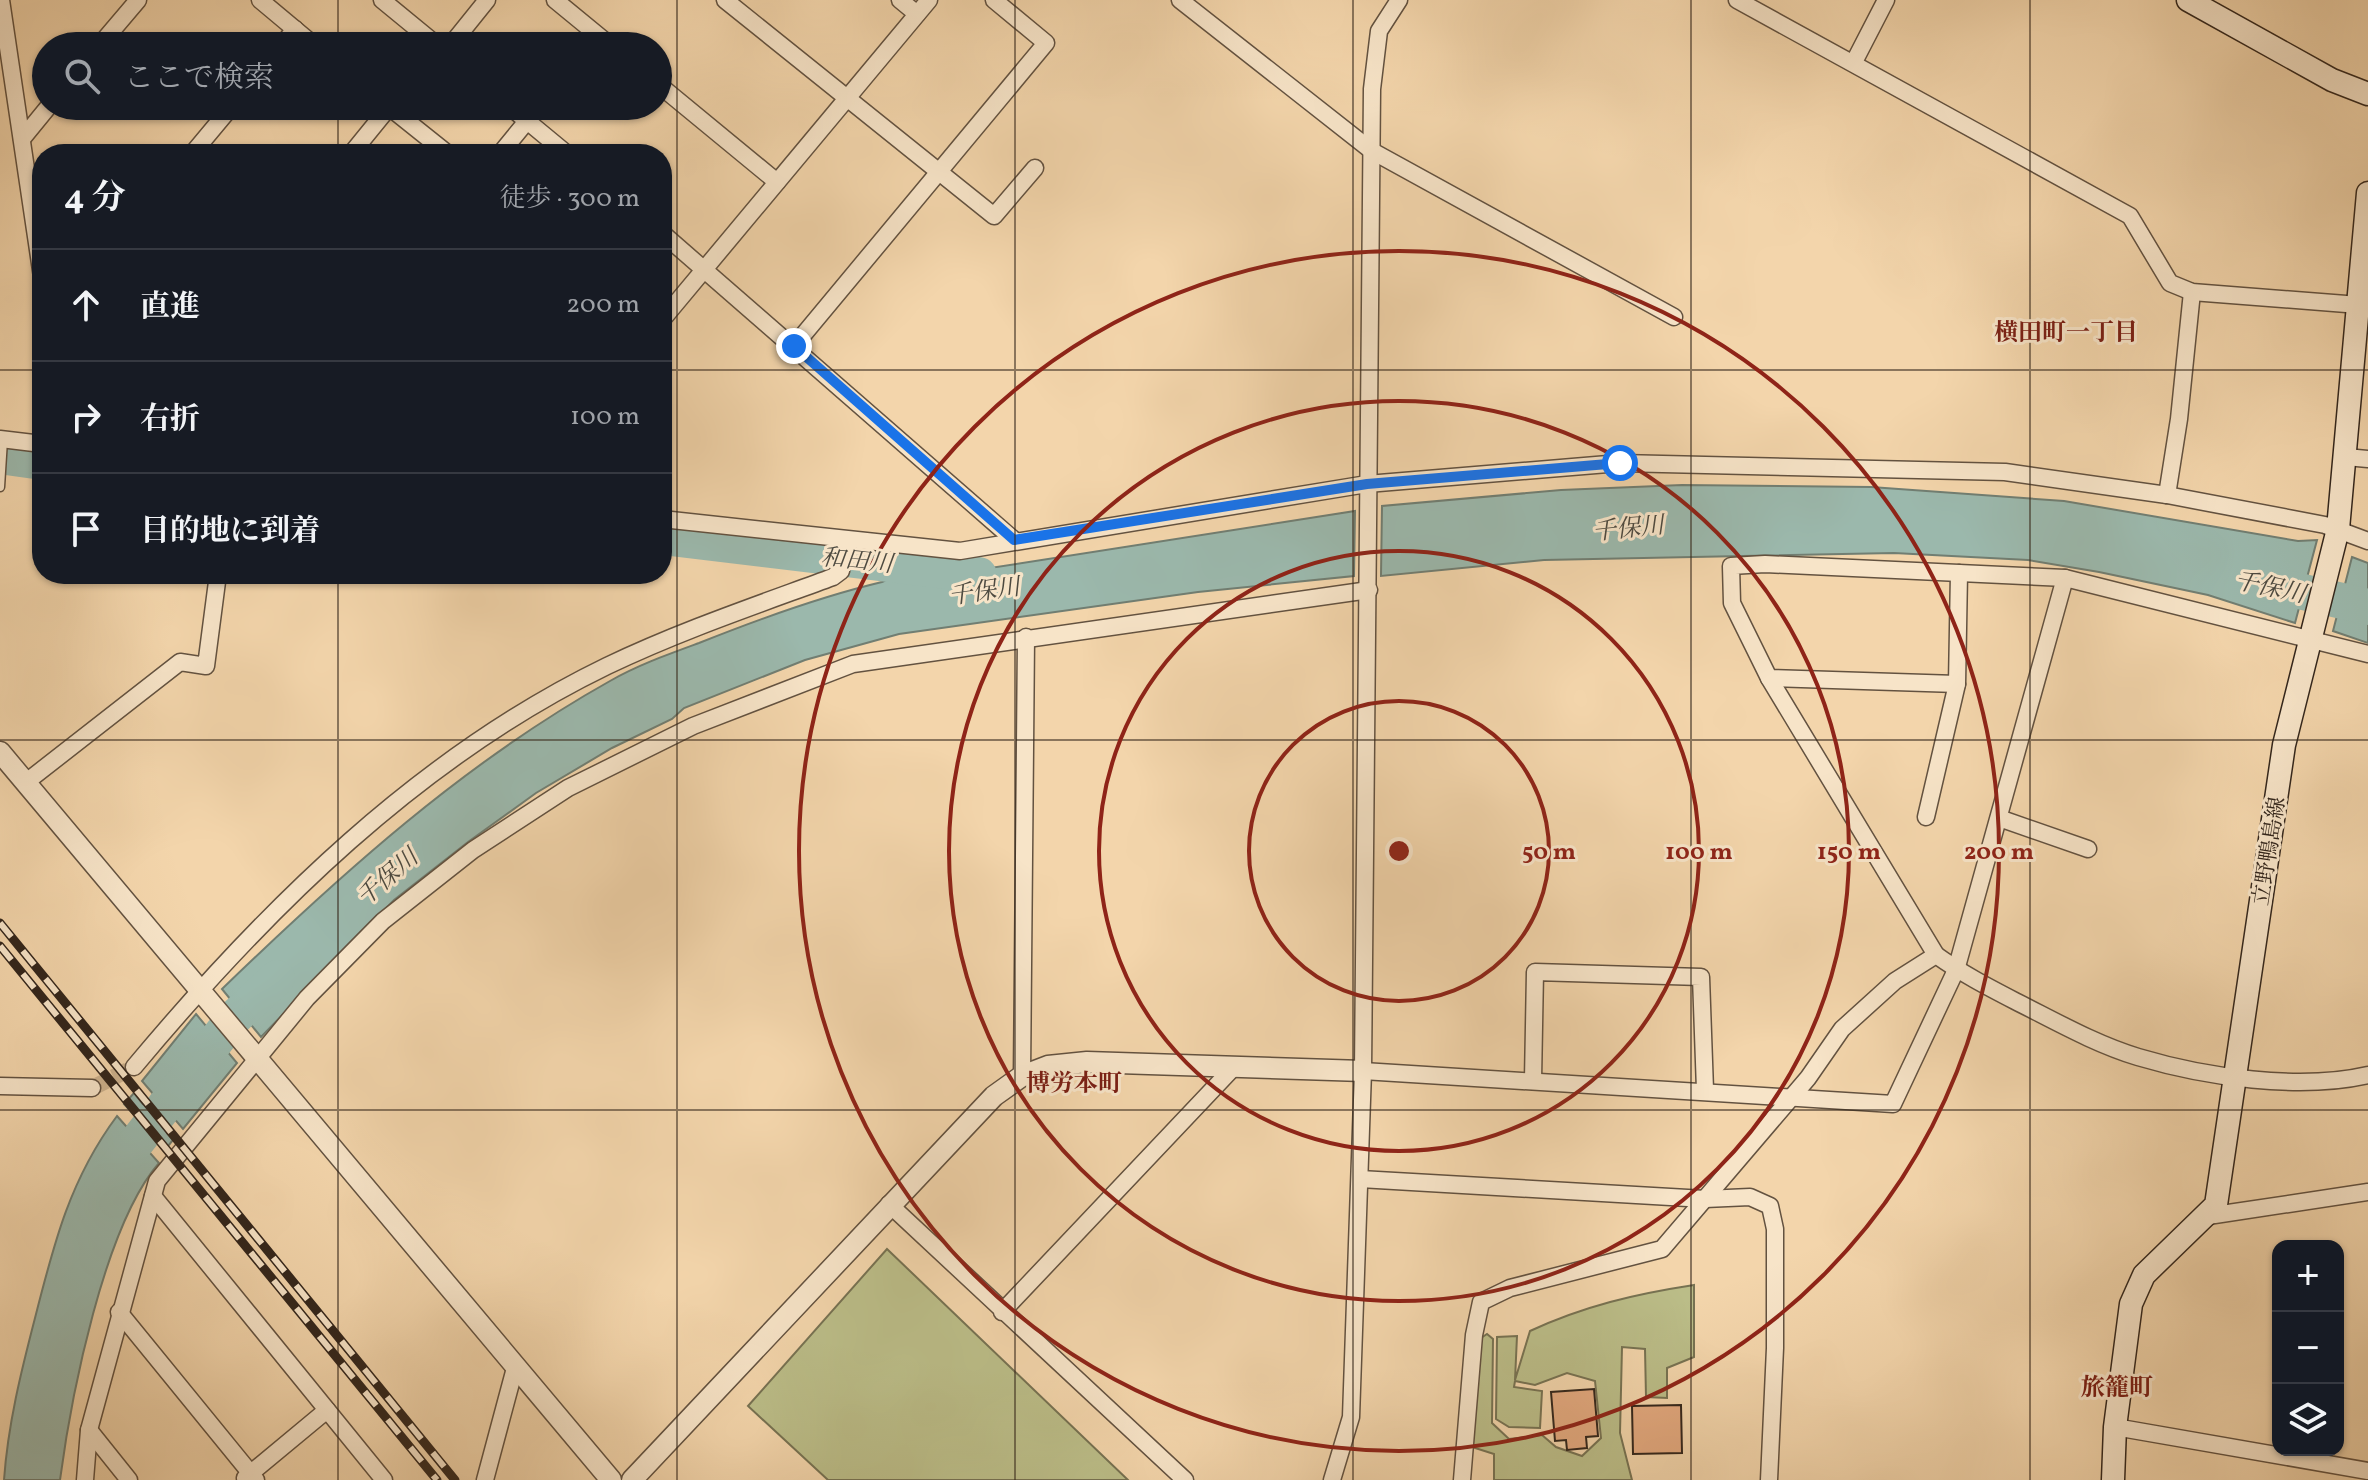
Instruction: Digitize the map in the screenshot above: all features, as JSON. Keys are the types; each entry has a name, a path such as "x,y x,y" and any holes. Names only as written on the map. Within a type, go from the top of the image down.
{"main road":[{"path":"2188,0 2332,80 2368,94"},
{"name":"立野鴨島線","path":"2113,1480 2115,1427 2131,1304 2144,1275 2216,1205 2284,745 2357,458 2359,305 2368,193"}],"street":[{"path":"1,0 32,202"},
{"path":"111,32 138,0"},
{"path":"260,0 299,32"},
{"path":"382,0 421,32"},
{"path":"461,32 487,0"},
{"path":"555,0 594,32"},
{"path":"725,0 994,216 1035,168"},
{"path":"900,0 917,14"},
{"path":"672,308 929,0"},
{"path":"794,346 1046,43 994,0"},
{"path":"1180,0 1372,151 1674,317"},
{"path":"1332,1480 1351,1417 1360,1179 1369,586 1366,491 1372,89 1379,31 1399,0"},
{"path":"1737,0 2130,216 2170,283 2192,292 2359,305"},
{"path":"1854,62 1886,0"},
{"path":"672,96 777,182"},
{"path":"22,139 38,120"},
{"path":"200,144 220,120"},
{"path":"359,144 378,120"},
{"path":"406,120 436,144"},
{"path":"508,144 527,121 555,144"},
{"path":"672,241 1014,540"},
{"path":"2167,495 2179,419 2192,292"},
{"path":"2,441 32,443"},
{"path":"672,520 845,545 960,551 1014,540 1366,491 1620,463 2005,472 2167,495 2368,541"},
{"path":"134,1067 292,892 430,775 524,712 620,661 714,620 833,577 841,571 845,545"},
{"path":"2368,654 2313,634 2065,578 1765,564 1731,566 1732,603 1769,678 1936,955 1956,970 2075,1031 2138,1057 2234,1077 2273,1081 2368,1075"},
{"path":"1926,817 1957,684 1959,573"},
{"path":"632,1480 994,1096 1022,1076 1048,1066 1087,1062 1363,1071 1793,1095 1893,1104 1956,970 2065,578"},
{"path":"25,783 180,662 206,666 217,584"},
{"path":"85,1480 89,1430 157,1181 254,1058 307,998 383,921 473,850 568,788 693,726 853,664 1369,586"},
{"path":"1022,1076 1026,637"},
{"path":"1769,678 1957,684"},
{"path":"0,752 611,1480"},
{"path":"1999,818 2088,849"},
{"path":"1462,1480 1474,1335 1481,1302 1510,1288 1662,1249 1793,1095 1842,1029 1866,1004 1936,955"},
{"path":"1533,1080 1535,972 1701,977 1705,1090"},
{"path":"1002,1312 1233,1068"},
{"path":"0,1086 92,1088"},
{"path":"1360,1179 1705,1199 1750,1197 1770,1206 1775,1229 1775,1333 1769,1480"},
{"path":"2208,1216 2368,1192"},
{"path":"153,1196 384,1480"},
{"path":"889,1204 1185,1480"},
{"path":"119,1312 250,1478 327,1410"},
{"path":"485,1480 515,1368"},
{"path":"2115,1427 2368,1471"},
{"path":"89,1430 129,1480"}],"lane":[{"path":"0,487 2,441"}],"green space":[{"path":"887,1249 1128,1480 828,1480 748,1406"},
{"path":"1694,1285 1694,1357 1667,1368 1667,1398 1646,1397 1645,1349 1622,1347 1620,1433 1632,1480 1494,1480 1494,1454 1472,1447 1478,1340 1487,1334 1493,1339 1492,1423 1509,1439 1542,1435 1556,1447 1582,1456 1601,1438 1595,1381 1567,1373 1535,1385 1515,1381 1514,1387 1542,1391 1540,1428 1509,1427 1496,1419 1497,1337 1517,1336 1515,1380 1530,1331 1610,1302"}],"water":[{"path":"1682,485 1871,487 2064,501 2298,541 2317,540 2295,623 2208,595 2099,572 2028,560 1894,553 1544,560 1381,576 1382,506 1561,490"},
{"path":"1355,511 1354,576 1198,592 899,634 805,660 684,708 672,719 612,748 536,793 468,842 394,900 261,1037 222,989 359,862 455,784 557,713 643,665 789,609 882,582 889,579 892,570 927,570 980,563 984,569"},
{"path":"2352,557 2368,563 2368,643 2333,631"},
{"path":"196,1014 237,1063 183,1129 142,1081"},
{"path":"134,1093 151,1114 151,1125 158,1123 173,1140 164,1151 148,1133 149,1127 145,1127 124,1104"},
{"path":"117,1116 159,1163 139,1191 106,1269 72,1404 60,1480 4,1480 20,1378 57,1238 75,1188"}],"building":[{"path":"1594,1389 1598,1436 1586,1437 1587,1448 1567,1450 1566,1440 1555,1441 1551,1392"},
{"path":"1681,1405 1682,1453 1633,1454 1632,1406"}],"waterway":[{"name":"和田川","path":"0,456 32,461"},
{"name":"和田川","path":"672,538 979,575"},
{"name":"千保川","path":"2256,581 2368,607"},
{"name":"千保川","path":"109,1177 234,1018 277,978"}],"tunnel":[{"path":"92,1088 134,1067"}],"railway":[{"path":"0,923 455,1480"},
{"path":"0,946 437,1480"}],"district":[{"name":"横田町一丁目","path":"2066,332"},
{"name":"博労本町","path":"1074,1083"},
{"name":"旅籠町","path":"2117,1387"}],"route":[{"path":"794,346 1014,540 1195,514 1367,484 1620,463"}]}
